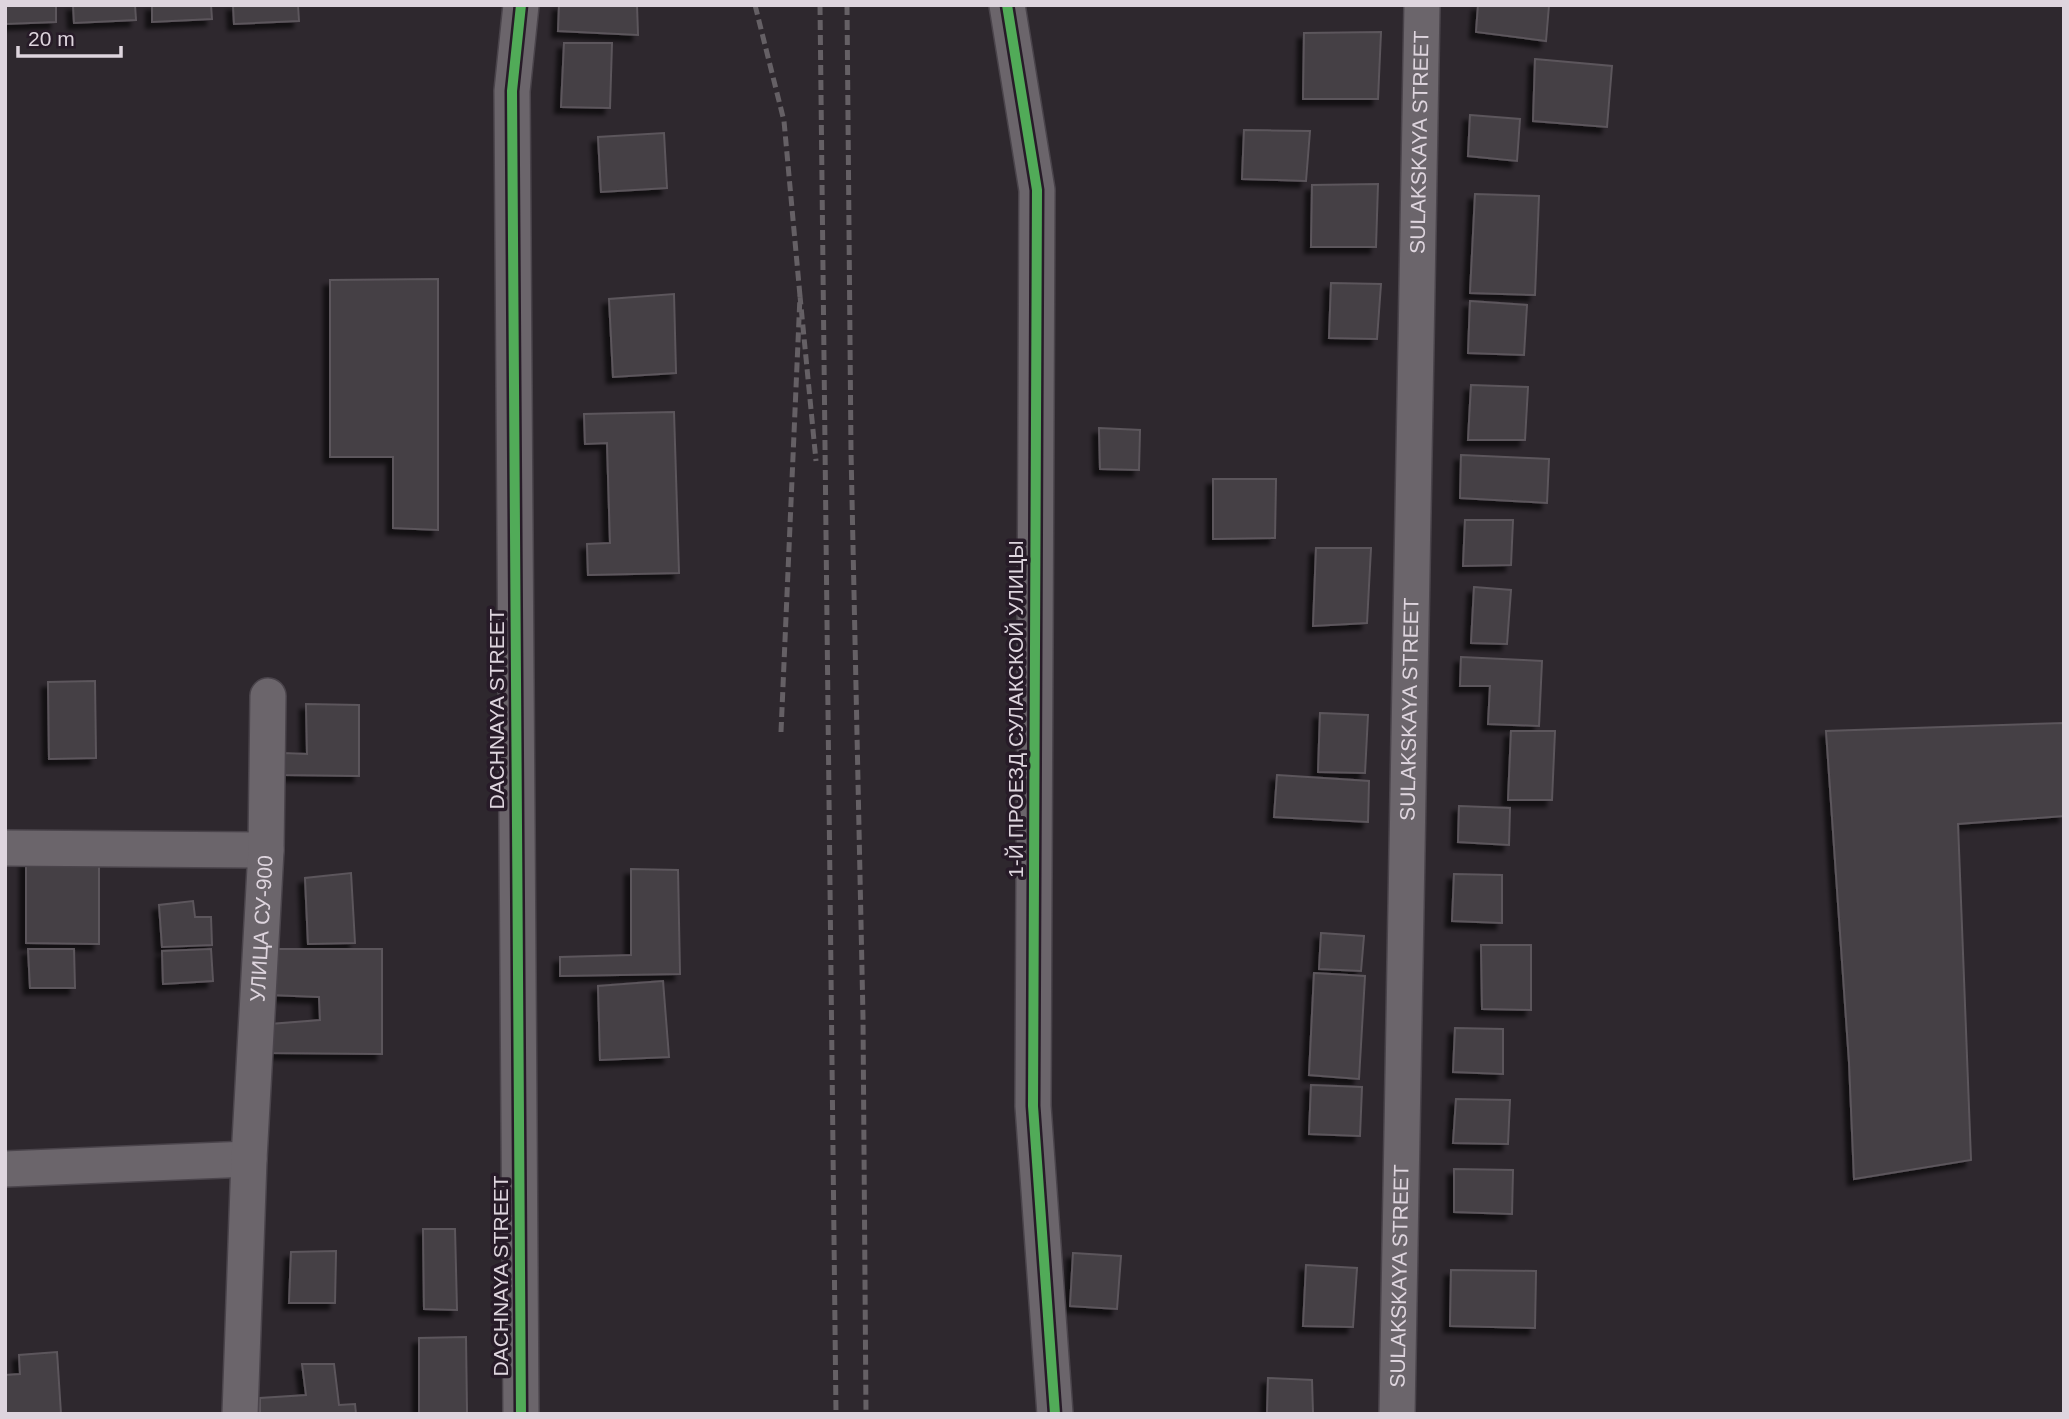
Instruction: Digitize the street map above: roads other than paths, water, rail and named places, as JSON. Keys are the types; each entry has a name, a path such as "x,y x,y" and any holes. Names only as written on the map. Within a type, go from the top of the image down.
{"street":[{"name":"DACHNAYA STREET","path":"521,5 512,91 521,1414"},
{"name":"1-Й ПРОЕЗД СУЛАКСКОЙ УЛИЦЫ","path":"1007,5 1037,190 1033,1106 1055,1414"},
{"name":"SULAKSKAYA STREET","path":"1397,1414 1422,5"},
{"name":"УЛИЦА СУ-900","path":"240,1414 249,1160 266,850 268,696"},
{"path":"5,848 266,850"},
{"path":"5,1169 249,1160"}],"railway":[{"path":"755,5 784,121 800,296"},
{"path":"820,5 836,1414"},
{"path":"847,5 851,451 863,1017 866,1414"},
{"path":"781,732 800,296 816,461"}]}
